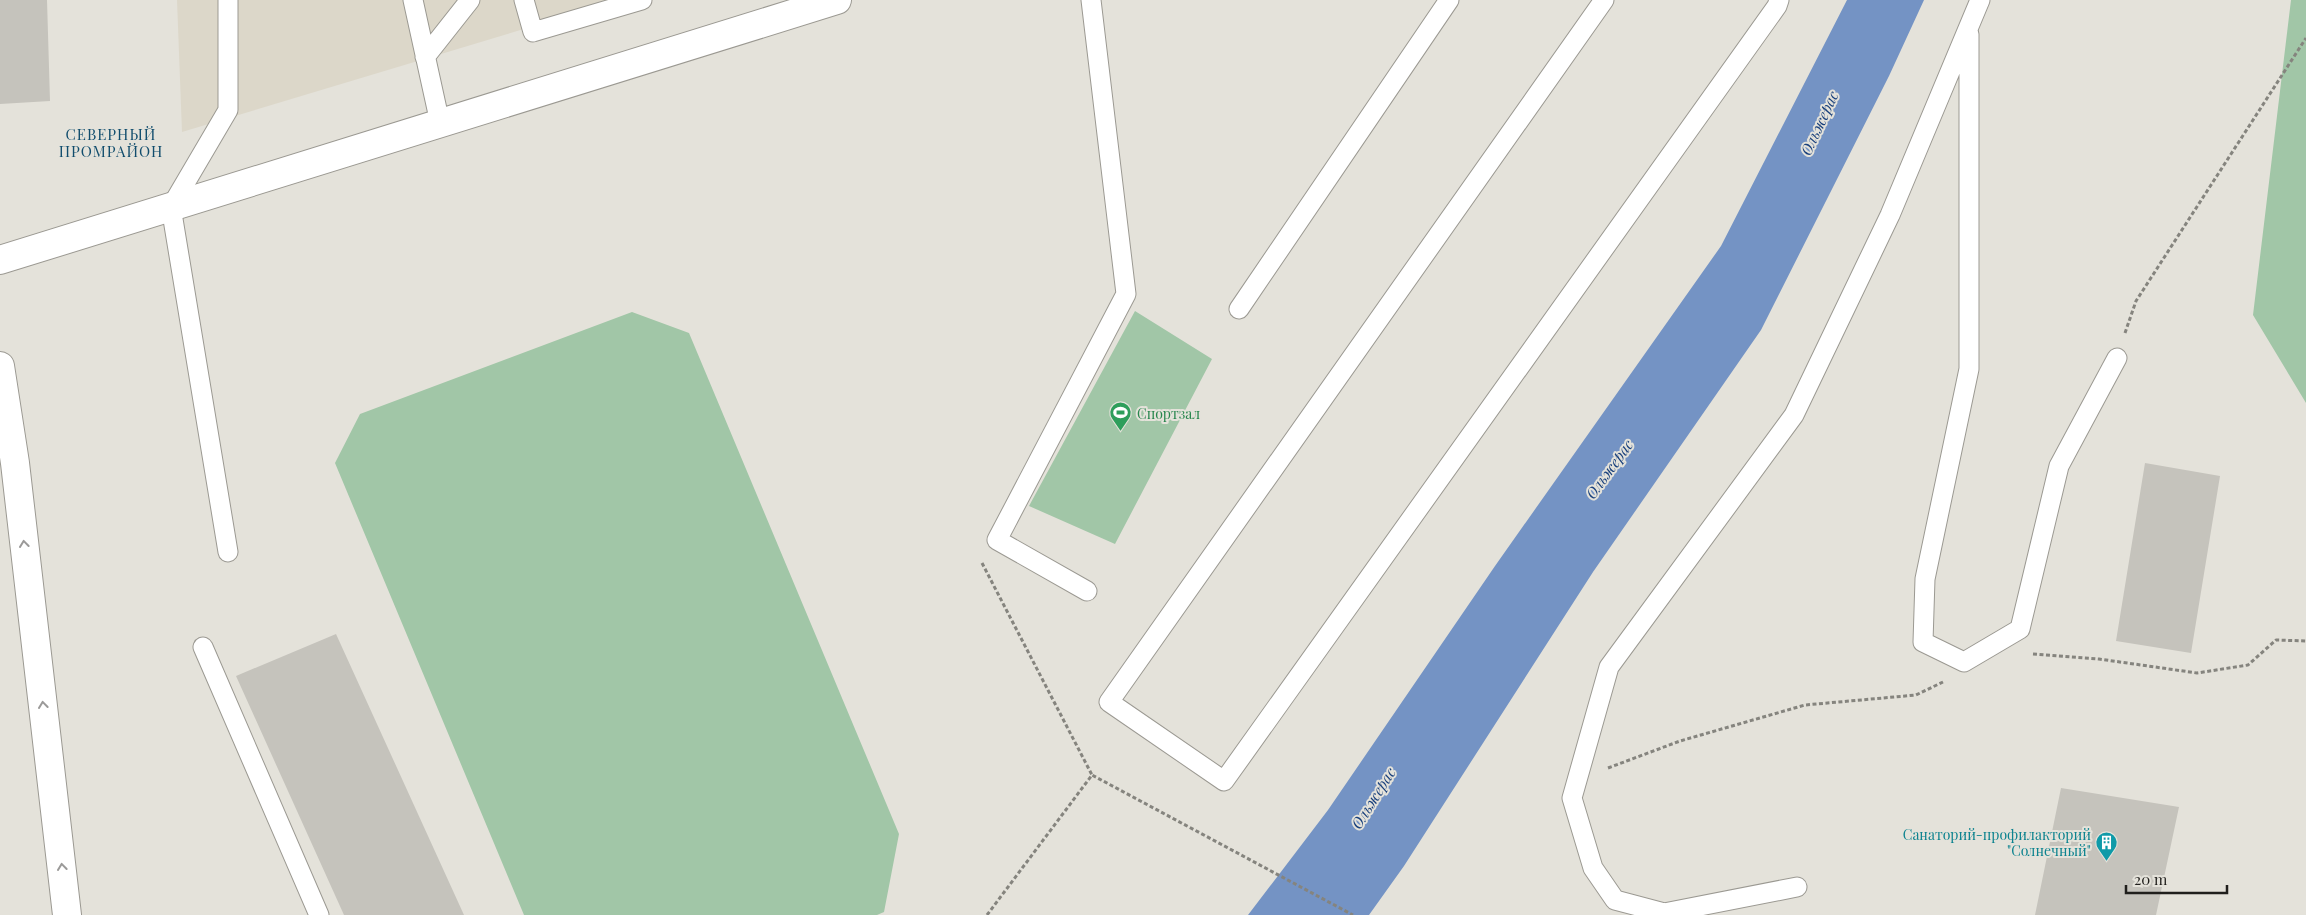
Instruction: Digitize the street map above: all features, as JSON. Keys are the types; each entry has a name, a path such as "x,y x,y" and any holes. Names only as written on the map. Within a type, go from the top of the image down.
{"street":[{"path":"0,260 837,0"},
{"path":"0,366 14,463 68,915"}],"lane":[{"path":"228,0 228,110 171,207 228,552"},
{"path":"413,0 440,123"},
{"path":"425,57 470,0"},
{"path":"524,0 533,32 642,0"},
{"path":"1087,592 997,540 1126,294 1092,0"},
{"path":"1239,309 1449,0"},
{"path":"1604,0 1109,702 1224,781 1777,6 1779,0"},
{"path":"1797,887 1664,913 1615,900 1593,868 1572,798 1609,667 1794,415 1890,215 1980,0"},
{"path":"1970,26 1969,369 1925,579 1923,642 1964,662 2020,628 2060,466 2117,358"},
{"path":"203,646 319,915"}],"path":[{"path":"2117,358 2136,301 2306,38"},
{"path":"2026,654 2099,658 2197,673 2248,665 2276,640 2306,641"},
{"path":"1576,787 1603,770 1689,739 1805,705 1916,694 1950,679"},
{"path":"987,915 1092,774 1353,915"}],"shaded area":[{"path":"177,0 620,0 182,132"}],"green space":[{"path":"2291,0 2306,0 2306,403 2253,315"},
{"name":"Спортзал","path":"1135,311 1212,359 1115,544 1029,506"},
{"path":"632,312 689,333 899,834 884,912 877,915 524,915 335,463 360,414"}],"water":[{"name":"Ольжерас","path":"1847,0 1924,0 1889,76 1761,330 1593,572 1404,866 1369,915 1248,915 1328,810 1495,566 1721,246"}],"building":[{"path":"0,0 47,0 50,101 0,104"},
{"path":"2145,463 2220,476 2191,653 2116,641"},
{"path":"336,634 464,915 344,915 236,676"},
{"name":"Санаторий-профилакторий \"Солнечный\"","path":"2061,788 2179,807 2156,915 2035,915"}],"place":[{"name":"Спортзал","path":"1121,432"},
{"name":"Санаторий-профилакторий \"Солнечный\"","path":"2107,861"}],"district":[{"name":"СЕВЕРНЫЙ ПРОМРАЙОН","path":"111,142"}]}
